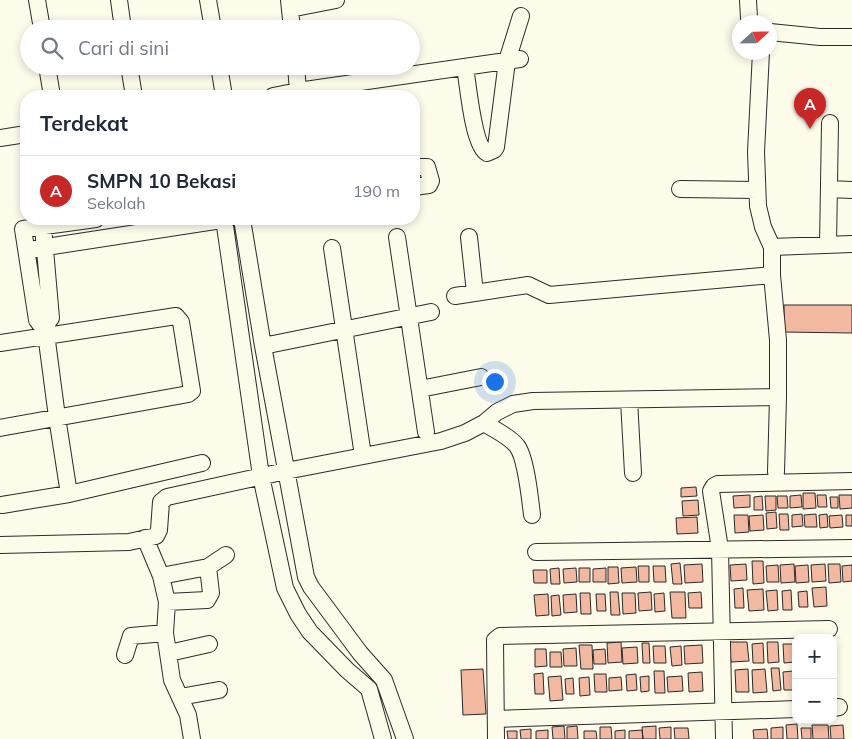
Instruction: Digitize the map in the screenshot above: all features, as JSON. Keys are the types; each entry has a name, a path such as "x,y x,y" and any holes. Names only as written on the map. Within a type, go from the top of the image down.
{"street":[{"path":"37,0 40,20"},
{"path":"119,0 122,20"},
{"path":"208,0 211,20"},
{"path":"291,20 289,4 336,0"},
{"path":"748,0 748,15"},
{"path":"465,67 475,129 482,150 487,153 496,147 514,60 520,16"},
{"path":"777,33 852,37"},
{"path":"420,73 514,60"},
{"path":"761,60 756,152 758,206 763,227 772,247 772,276 778,340 776,472"},
{"path":"49,75 51,90"},
{"path":"130,75 133,90"},
{"path":"220,75 223,90"},
{"path":"297,75 298,90"},
{"path":"305,90 409,75"},
{"path":"828,246 830,122"},
{"path":"0,138 20,135"},
{"path":"420,167 427,166 431,181 429,184 420,186"},
{"path":"680,189 758,190"},
{"path":"829,189 852,190"},
{"path":"46,331 37,320 23,229 56,225"},
{"path":"27,250 186,225"},
{"path":"226,225 261,476 285,588 290,600 310,632 347,670 369,689 383,739"},
{"path":"243,225 263,346 306,577 311,587 360,653 384,680 405,739"},
{"path":"43,227 50,318 46,331 69,494"},
{"path":"397,237 426,432"},
{"path":"469,237 475,293"},
{"path":"772,247 852,244"},
{"path":"332,248 362,449"},
{"path":"29,266 47,265"},
{"path":"455,296 528,285 549,295 772,276"},
{"path":"263,346 431,312"},
{"path":"0,342 46,331 176,316 181,322 192,391 183,395 0,428"},
{"path":"420,389 481,377"},
{"path":"0,545 129,542 156,536 162,502 167,497 261,476 441,441 465,433 484,423 497,412 514,404 559,400 778,397"},
{"path":"628,400 633,473"},
{"path":"484,423 510,440 518,448 522,456 532,515"},
{"path":"2,505 69,494 202,463"},
{"path":"724,739 720,550 711,491 718,484 852,481"},
{"path":"145,538 161,576 167,602 165,633 172,680 188,715 192,739"},
{"path":"536,552 852,548"},
{"path":"161,576 208,567 226,556"},
{"path":"167,602 207,600 211,593 208,567"},
{"path":"496,739 495,640 500,636 829,629"},
{"path":"125,655 131,636 165,633"},
{"path":"169,653 209,644"},
{"path":"369,689 384,680"},
{"path":"180,697 220,690"},
{"path":"496,719 792,709"}],"building":[{"path":"784,305 852,305 852,333 784,332"},
{"path":"696,487 697,496 681,497 681,488"},
{"path":"803,493 815,493 816,508 803,509"},
{"path":"750,495 750,507 734,508 733,496"},
{"path":"801,495 802,507 790,508 790,496"},
{"path":"817,495 826,495 827,507 818,507"},
{"path":"839,495 852,495 852,508 840,509"},
{"path":"762,496 763,510 754,510 754,497"},
{"path":"765,496 776,496 776,510 766,511"},
{"path":"777,496 787,496 788,508 778,508"},
{"path":"830,497 838,497 838,508 831,508"},
{"path":"698,500 699,515 683,516 682,501"},
{"path":"776,512 777,528 767,529 766,513"},
{"path":"779,514 788,514 789,530 780,530"},
{"path":"802,514 803,526 792,527 792,515"},
{"path":"816,514 817,527 805,527 804,515"},
{"path":"827,514 828,527 820,528 819,515"},
{"path":"734,515 748,515 749,532 735,533"},
{"path":"763,515 764,530 750,531 749,516"},
{"path":"842,515 843,527 830,528 829,516"},
{"path":"846,515 852,515 852,526 846,526"},
{"path":"697,517 698,533 677,534 676,518"},
{"path":"752,561 763,561 764,583 753,584"},
{"path":"680,563 682,584 673,584 671,564"},
{"path":"702,564 703,582 685,583 684,565"},
{"path":"746,564 747,580 731,581 730,565"},
{"path":"794,564 795,582 781,583 780,565"},
{"path":"825,564 826,581 812,582 811,565"},
{"path":"828,564 840,564 841,582 829,583"},
{"path":"778,565 779,582 767,582 766,566"},
{"path":"808,565 809,582 796,583 795,566"},
{"path":"852,565 852,581 843,582 842,566"},
{"path":"638,566 649,566 649,582 639,582"},
{"path":"653,566 665,566 666,582 654,582"},
{"path":"608,567 618,567 619,583 608,584"},
{"path":"636,567 637,582 622,583 621,568"},
{"path":"559,568 560,584 551,584 550,569"},
{"path":"576,568 577,582 564,583 563,569"},
{"path":"579,568 590,568 590,582 579,582"},
{"path":"606,568 606,582 593,582 593,569"},
{"path":"533,570 547,570 547,583 534,583"},
{"path":"826,587 827,606 814,607 812,588"},
{"path":"743,588 744,608 735,608 734,589"},
{"path":"763,589 764,610 749,611 747,590"},
{"path":"777,590 778,610 768,611 766,591"},
{"path":"791,590 792,610 783,610 782,591"},
{"path":"807,591 808,607 799,607 798,592"},
{"path":"610,592 618,592 620,615 611,615"},
{"path":"651,592 652,610 639,611 638,593"},
{"path":"670,592 685,592 686,618 672,618"},
{"path":"701,592 702,608 689,608 688,593"},
{"path":"580,593 590,593 591,614 581,614"},
{"path":"622,593 635,593 636,613 623,614"},
{"path":"664,593 665,611 655,612 654,594"},
{"path":"548,594 549,615 536,616 534,595"},
{"path":"576,594 577,612 564,613 563,595"},
{"path":"596,594 605,594 606,611 597,611"},
{"path":"559,595 561,615 552,616 551,596"},
{"path":"621,642 622,662 608,663 607,643"},
{"path":"729,642 747,642 749,661 731,662"},
{"path":"767,642 778,642 779,662 768,663"},
{"path":"642,643 649,643 650,663 643,663"},
{"path":"763,643 764,663 753,663 752,644"},
{"path":"783,644 792,644 792,662 784,663"},
{"path":"579,645 592,645 593,669 581,669"},
{"path":"702,645 703,663 685,664 684,646"},
{"path":"653,646 665,646 666,663 654,663"},
{"path":"681,646 682,665 672,666 670,647"},
{"path":"637,647 638,663 623,664 622,648"},
{"path":"576,648 577,666 564,666 563,649"},
{"path":"535,649 546,649 547,666 535,667"},
{"path":"605,649 606,664 594,664 593,650"},
{"path":"550,652 561,652 562,667 550,667"},
{"path":"771,668 779,668 781,690 773,691"},
{"path":"483,669 486,714 463,715 461,670"},
{"path":"748,669 749,692 736,692 735,670"},
{"path":"765,669 767,692 753,693 752,670"},
{"path":"654,671 664,671 665,693 655,693"},
{"path":"792,671 792,690 784,690 783,672"},
{"path":"702,672 703,691 689,692 688,673"},
{"path":"543,673 544,694 535,694 534,674"},
{"path":"594,674 606,674 607,692 595,692"},
{"path":"636,674 637,690 627,691 626,675"},
{"path":"561,676 563,700 550,701 548,677"},
{"path":"649,676 649,691 641,692 640,677"},
{"path":"682,676 683,691 668,692 667,677"},
{"path":"589,677 590,695 580,696 579,678"},
{"path":"621,677 622,690 609,691 609,678"},
{"path":"573,678 574,694 566,694 565,679"},
{"path":"797,724 798,739 787,739 786,725"},
{"path":"812,725 828,725 829,739 813,739"},
{"path":"843,725 844,739 831,739 830,726"},
{"path":"564,726 565,739 553,739 552,727"},
{"path":"577,726 578,739 567,739 567,727"},
{"path":"656,726 656,739 643,739 642,727"},
{"path":"600,727 611,727 612,739 600,739"},
{"path":"671,727 671,739 660,739 659,728"},
{"path":"783,727 783,739 771,739 771,728"},
{"path":"674,728 688,728 689,739 675,739"},
{"path":"801,728 811,728 811,739 802,739"},
{"path":"531,729 531,739 521,739 520,730"},
{"path":"767,729 768,739 754,739 753,730"},
{"path":"548,730 548,739 536,739 536,731"},
{"path":"625,730 625,739 615,739 615,731"},
{"path":"642,730 643,739 629,739 629,731"},
{"path":"507,731 517,731 517,739 508,739"},
{"path":"584,731 596,731 597,739 584,739"}],"place":[{"name":"SMPN 10 Bekasi","path":"810,129"}]}
